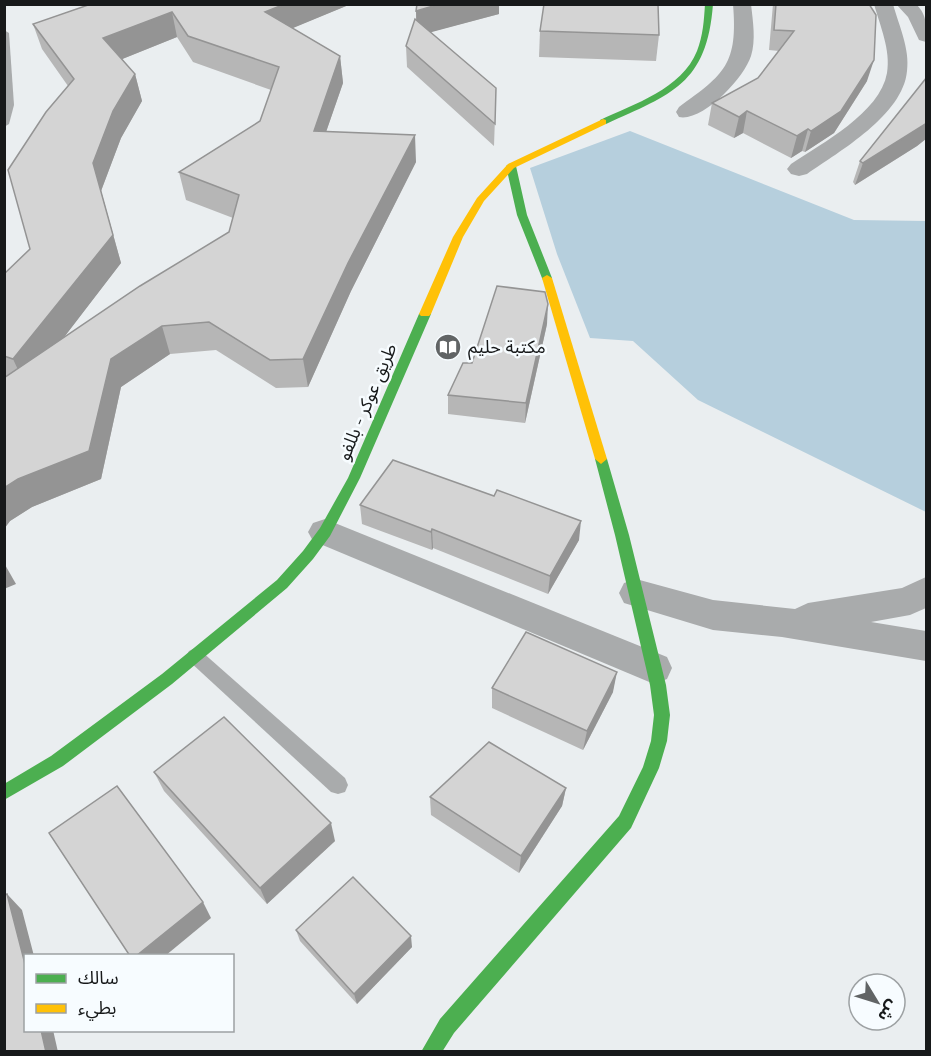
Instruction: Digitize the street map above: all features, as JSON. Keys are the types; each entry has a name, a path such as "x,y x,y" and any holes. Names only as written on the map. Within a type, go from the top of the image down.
{"street":[{"name":"طريق عوكر - بللفو","path":"4,793 57,760 195,656 282,584 325,532 354,478 458,237 480,200 511,166 658,96 679,82 695,67 703,55 707,37 709,4"},
{"path":"687,112 722,86 736,70 745,37 742,4"},
{"path":"800,169 870,118 884,102 895,83 898,55 883,4"},
{"path":"905,4 916,15 927,36"},
{"path":"430,1052 447,1026 625,822 651,768 659,741 662,715 654,668 636,593 578,376 554,294 522,215 511,166"},
{"path":"325,532 654,668"},
{"path":"782,622 910,601 927,591"},
{"path":"636,593 713,615 782,622 927,646"}],"lane":[{"path":"4,33 9,105 4,124"},
{"path":"195,656 338,785"}],"shaded area":[{"path":"630,131 854,220 926,221 926,512 698,400 633,341 590,338 557,254 530,168"}],"building":[{"path":"91,4 285,4 265,12 340,56 314,131 415,135 348,263 303,359 270,360 209,322 162,326 111,359 89,451 18,479 4,488 4,378 140,286 229,232 239,195 179,172 260,121 279,67 188,36 172,12 103,38 135,74 113,111 93,163 113,235 13,359 4,356 4,274 30,249 8,170 46,112 74,79 33,24"},
{"path":"417,4 440,4 416,11"},
{"path":"544,4 658,4 659,35 540,31"},
{"path":"776,4 869,4 876,15 874,60 841,111 811,131 808,129 797,136 747,111 739,117 712,103 758,78 794,31 774,30"},
{"path":"415,19 496,88 495,124 406,46"},
{"path":"927,77 927,123 863,163 860,161"},
{"path":"497,286 545,292 548,304 526,403 448,395 463,363 472,363"},
{"path":"393,460 494,496 497,490 581,521 550,576 432,529 431,532 360,505"},
{"path":"526,632 617,672 587,731 492,688"},
{"path":"224,717 331,823 260,888 154,772"},
{"path":"489,742 566,788 521,856 430,797"},
{"path":"117,786 203,902 138,954 129,954 49,833"},
{"path":"353,877 411,936 354,994 296,930"},
{"path":"7,894 24,960 24,1032 41,1032 46,1052 4,1052 4,895"}],"traffic: fast":[{"path":"603,122 663,92 692,68 701,51 707,30 709,4"},
{"path":"511,166 522,215 547,278"},
{"path":"4,793 57,761 167,679 282,584 308,555 325,532 354,478 425,314"},
{"path":"430,1052 447,1026 625,822 651,768 659,741 662,715 658,685 601,459"}],"traffic: slow":[{"path":"425,314 458,237 480,200 511,166 603,122"},
{"path":"547,278 601,459"}],"place":[{"name":"مكتبة حليم","path":"448,347"}]}
